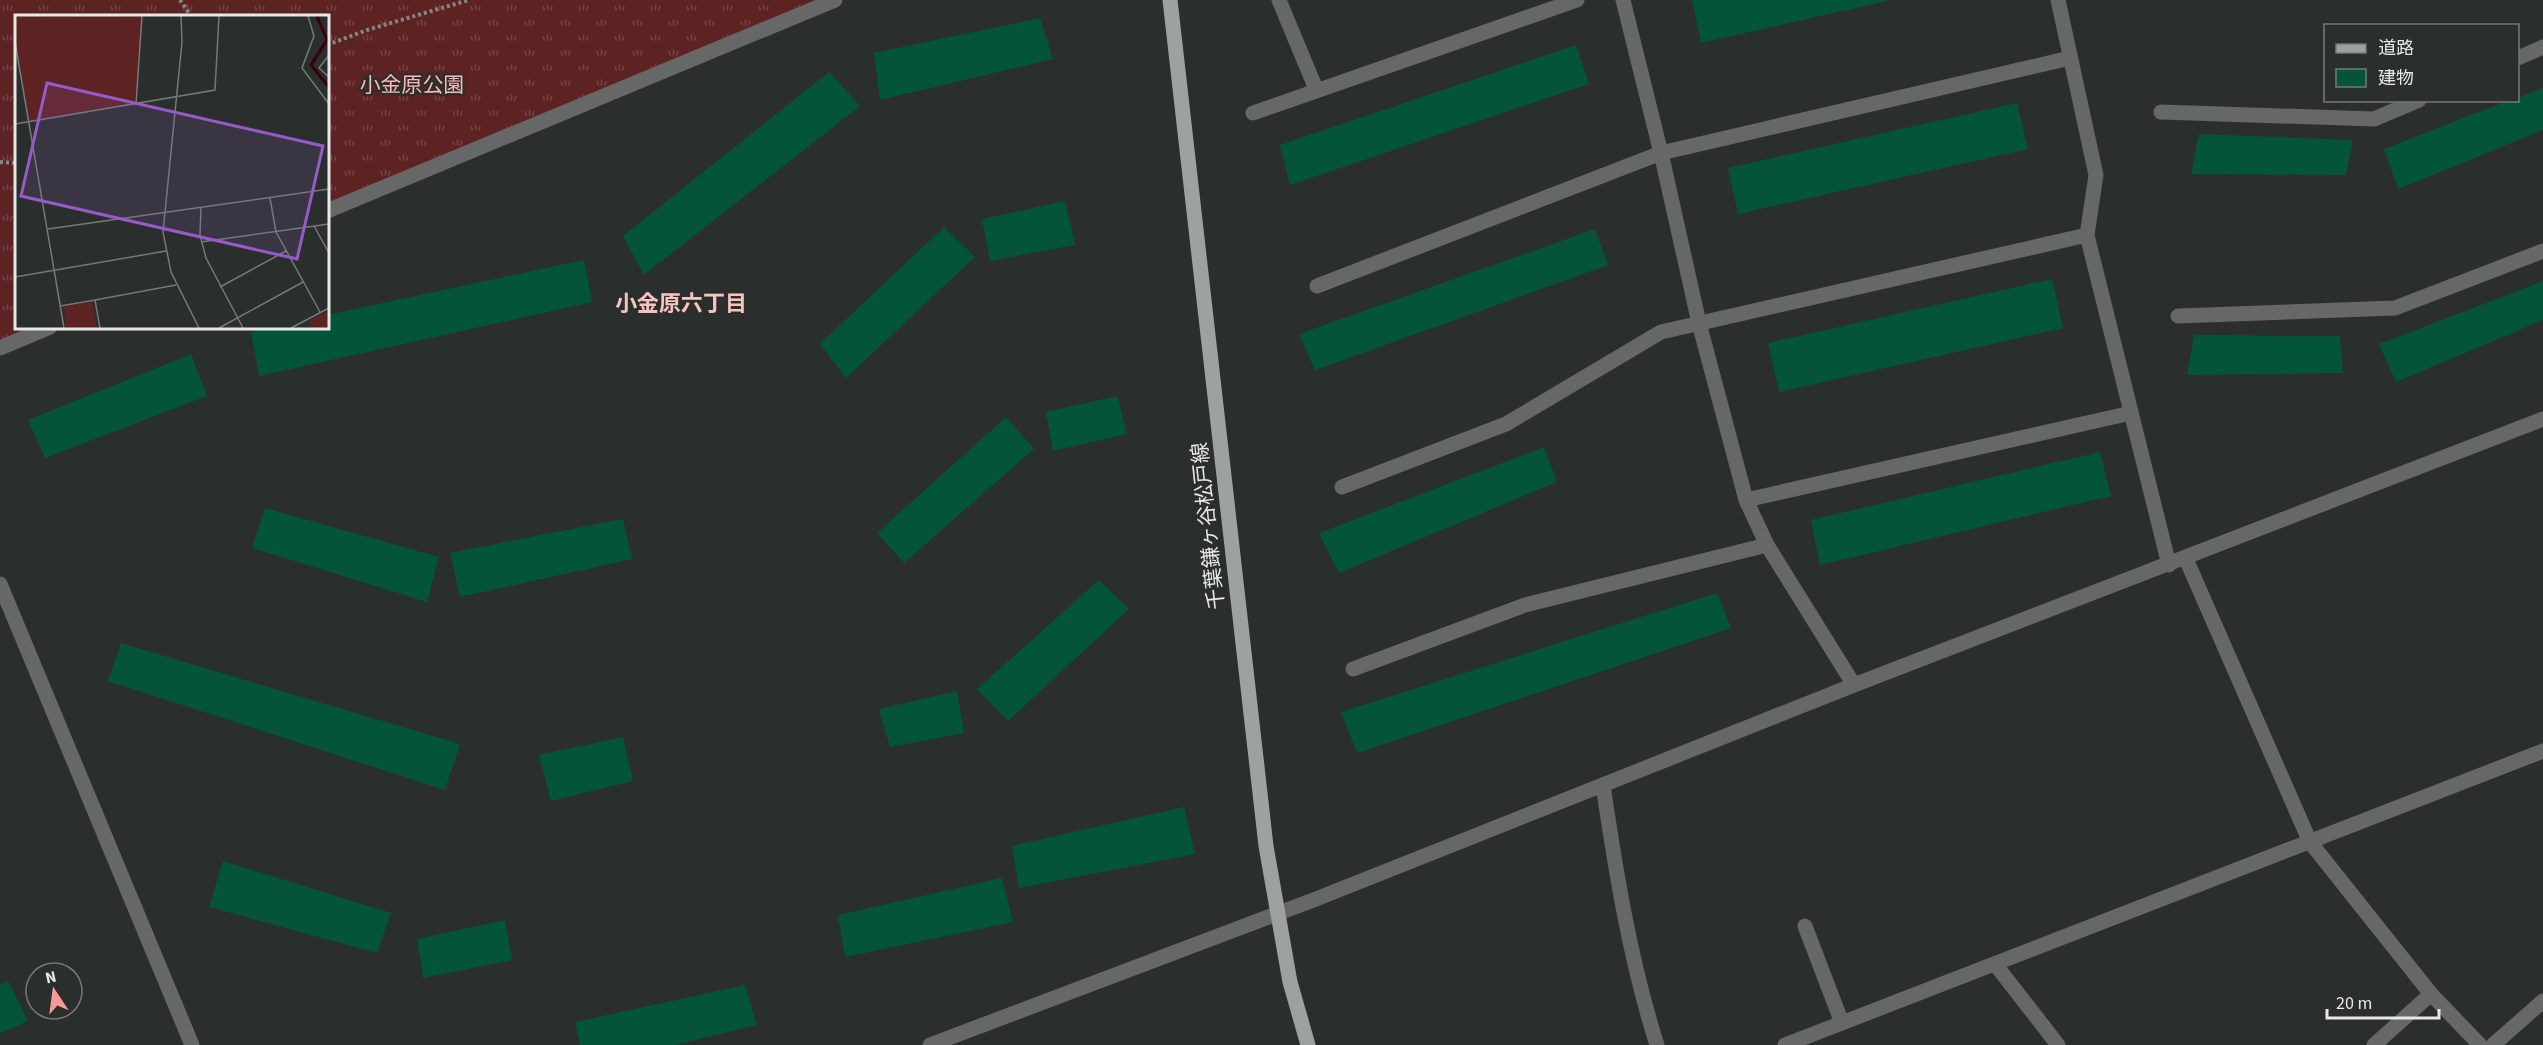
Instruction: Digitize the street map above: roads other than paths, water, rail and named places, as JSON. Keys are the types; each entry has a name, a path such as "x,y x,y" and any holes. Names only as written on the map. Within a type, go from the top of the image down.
{"main road":[{"name":"千葉鎌ヶ谷松戸線","path":"1170,0 1266,846 1290,982 1308,1045"}],"street":[{"path":"1279,0 1316,90"},
{"path":"1252,112 1577,0"},
{"path":"1623,0 1661,153 1699,323 1746,500 1767,545 1854,685"},
{"path":"2058,0 2096,176 2087,235 2169,565"},
{"path":"328,212 827,2"},
{"path":"2519,57 2543,47"},
{"path":"1317,286 1661,153 2070,58"},
{"path":"2162,112 2374,119 2414,102"},
{"path":"1342,487 1506,424 1660,332 2087,235"},
{"path":"2178,316 2396,308 2543,251"},
{"path":"0,348 48,328"},
{"path":"1746,500 2131,413"},
{"path":"930,1045 1277,913 1854,685 2543,420"},
{"path":"1353,669 1525,605 1767,545"},
{"path":"2186,559 2310,842 2431,994 2480,1045"},
{"path":"0,584 192,1045"},
{"path":"1785,1045 2543,751"},
{"path":"1603,785 1630,946 1657,1045"},
{"path":"1806,926 1842,1023"},
{"path":"1995,964 2058,1045"},
{"path":"2374,1045 2431,994"},
{"path":"2493,1045 2543,1001"}],"district":[{"name":"小金原六丁目","path":"681,304"}],"park label":[{"name":"小金原公園","path":"412,85"}]}
